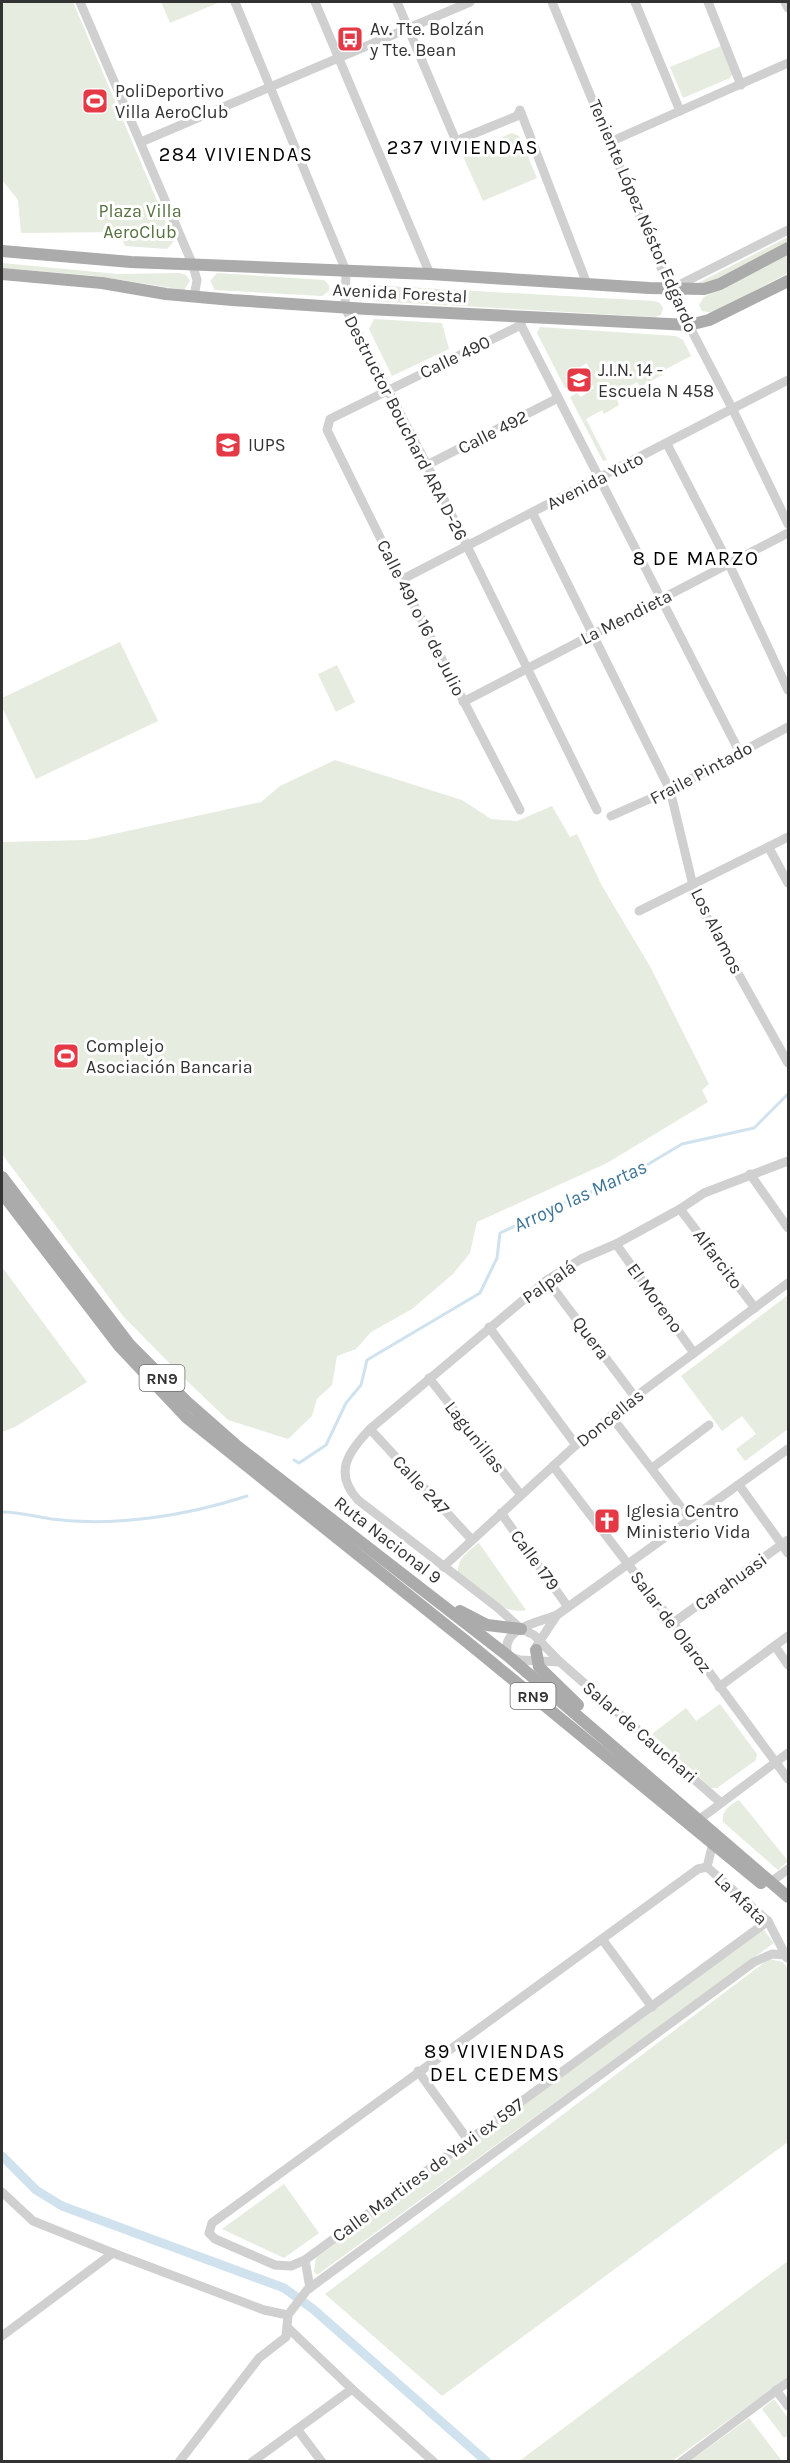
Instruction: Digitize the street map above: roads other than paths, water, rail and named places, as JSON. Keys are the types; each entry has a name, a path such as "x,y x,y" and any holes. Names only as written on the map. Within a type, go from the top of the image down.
{"main road":[{"name":"Avenida Forestal","path":"2,251 131,262 430,274 670,289 704,289 720,284 789,248"},
{"name":"Avenida Forestal","path":"2,274 102,283 194,297 522,321 689,326 709,320 789,281"},
{"name":"Ruta Nacional 9","path":"2,1178 111,1321 156,1372 237,1446 508,1656 789,1897"},
{"name":"Ruta Nacional 9","path":"2,1193 99,1322 161,1393 231,1454 518,1684 789,1907"},
{"path":"396,1586 412,1593 484,1647 508,1656 518,1684"},
{"path":"423,1589 488,1625 521,1629"},
{"path":"534,1653 539,1667 548,1678 614,1737 626,1755"}],"street":[{"path":"80,2 192,263 197,279 194,297"},
{"name":"Destructor Bouchard ARA D-26","path":"235,2 346,271 345,308 427,465 597,810"},
{"path":"315,2 430,274"},
{"path":"397,2 456,141 517,116 520,110 587,284"},
{"path":"141,142 470,2"},
{"name":"Teniente López Néstor Edgardo","path":"552,2 670,289 789,524"},
{"path":"635,2 680,111"},
{"path":"708,2 741,85"},
{"path":"785,2 789,8"},
{"path":"610,142 789,63"},
{"name":"Avenida Forestal","path":"670,289 789,230"},
{"path":"522,321 599,480 740,753"},
{"name":"Calle 490","path":"327,425 330,419 522,321"},
{"name":"Avenida Yuto","path":"401,580 599,480 789,380"},
{"name":"Calle 492","path":"427,465 558,398"},
{"name":"Calle 491 o 16 de Julio","path":"327,425 327,430 401,580 520,810"},
{"path":"668,444 789,690"},
{"name":"Los Alamos","path":"532,514 594,633 670,790 696,898 788,1059"},
{"name":"La Mendieta","path":"463,702 789,533"},
{"name":"Fraile Pintado","path":"611,816 670,790 789,727"},
{"path":"639,911 789,837"},
{"path":"769,848 789,883"},
{"name":"Palpalá","path":"347,1458 370,1429 547,1280 581,1259 616,1244 680,1209 704,1193 789,1161"},
{"path":"750,1174 789,1228"},
{"name":"Alfarcito","path":"680,1209 755,1308"},
{"name":"El Moreno","path":"616,1244 694,1353"},
{"name":"Quera","path":"547,1280 635,1397"},
{"name":"Doncellas","path":"443,1567 576,1445 611,1416 789,1283"},
{"path":"489,1327 576,1445"},
{"name":"Lagunillas","path":"429,1378 521,1496"},
{"path":"611,1416 690,1519"},
{"path":"652,1468 708,1425"},
{"name":"Calle 247","path":"370,1429 472,1540"},
{"path":"557,1615 534,1653 516,1660 508,1656 505,1647 507,1639 521,1629 557,1615 789,1449"},
{"name":"Salar de Cauchari","path":"347,1458 344,1471 345,1482 349,1491 358,1500 498,1608 521,1629 529,1631 534,1653 560,1662 720,1802"},
{"name":"Salar de Olaroz","path":"553,1466 674,1623 789,1779"},
{"path":"738,1485 786,1546"},
{"name":"Calle 179","path":"501,1513 568,1607"},
{"name":"Carahuasi","path":"674,1623 786,1546"},
{"path":"719,1687 789,1636"},
{"path":"775,1646 789,1665"},
{"path":"534,1653 560,1662"},
{"path":"700,1819 789,1753"},
{"name":"La Afata","path":"713,1843 707,1867 768,1921 787,1957"},
{"path":"468,2140 418,2071 698,1869 707,1867"},
{"path":"771,1882 789,1869"},
{"name":"Calle Martires de Yavi ex 597","path":"418,2071 212,2223 209,2233 215,2239 275,2265 291,2266 305,2260 768,1921"},
{"path":"602,1939 652,2007"},
{"path":"179,2462 259,2358 286,2337 288,2315 308,2289 754,1962 772,1954 787,1957"},
{"path":"2,2192 33,2221 264,2310 288,2315"},
{"path":"2,2336 113,2253"},
{"path":"305,2260 308,2289"},
{"path":"288,2327 352,2389 434,2462"},
{"path":"681,2462 789,2382"},
{"path":"252,2462 352,2389"},
{"path":"776,2390 789,2406"},
{"path":"297,2429 322,2462"}],"waterway":[{"name":"Arroyo las Martas","path":"294,1460 299,1463 326,1445 346,1403 361,1385 367,1360 480,1293 497,1258 500,1233 625,1178 682,1144 754,1128 788,1094"},
{"name":"Arroyo las Martas","path":"2,1512 75,1521 125,1521 200,1509 247,1496"},
{"path":"2,2156 36,2190 62,2206 284,2288 313,2309 487,2462"}],"place":[{"name":"Av. Tte. Bolzán y Tte. Bean","path":"350,39"},
{"name":"PoliDeportivo Villa AeroClub","path":"95,101"},
{"name":"J.I.N. 14 - Escuela N 458","path":"579,380"},
{"name":"IUPS","path":"228,445"},
{"name":"Complejo Asociación Bancaria","path":"66,1056"},
{"name":"Iglesia Centro Ministerio Vida","path":"607,1521"}],"district":[{"name":"237 VIVIENDAS","path":"463,147"},
{"name":"284 VIVIENDAS","path":"236,154"},
{"name":"8 DE MARZO","path":"696,558"},
{"name":"89 VIVIENDAS DEL CEDEMS","path":"495,2062"}],"park label":[{"name":"Plaza Villa AeroClub","path":"140,221"}]}
